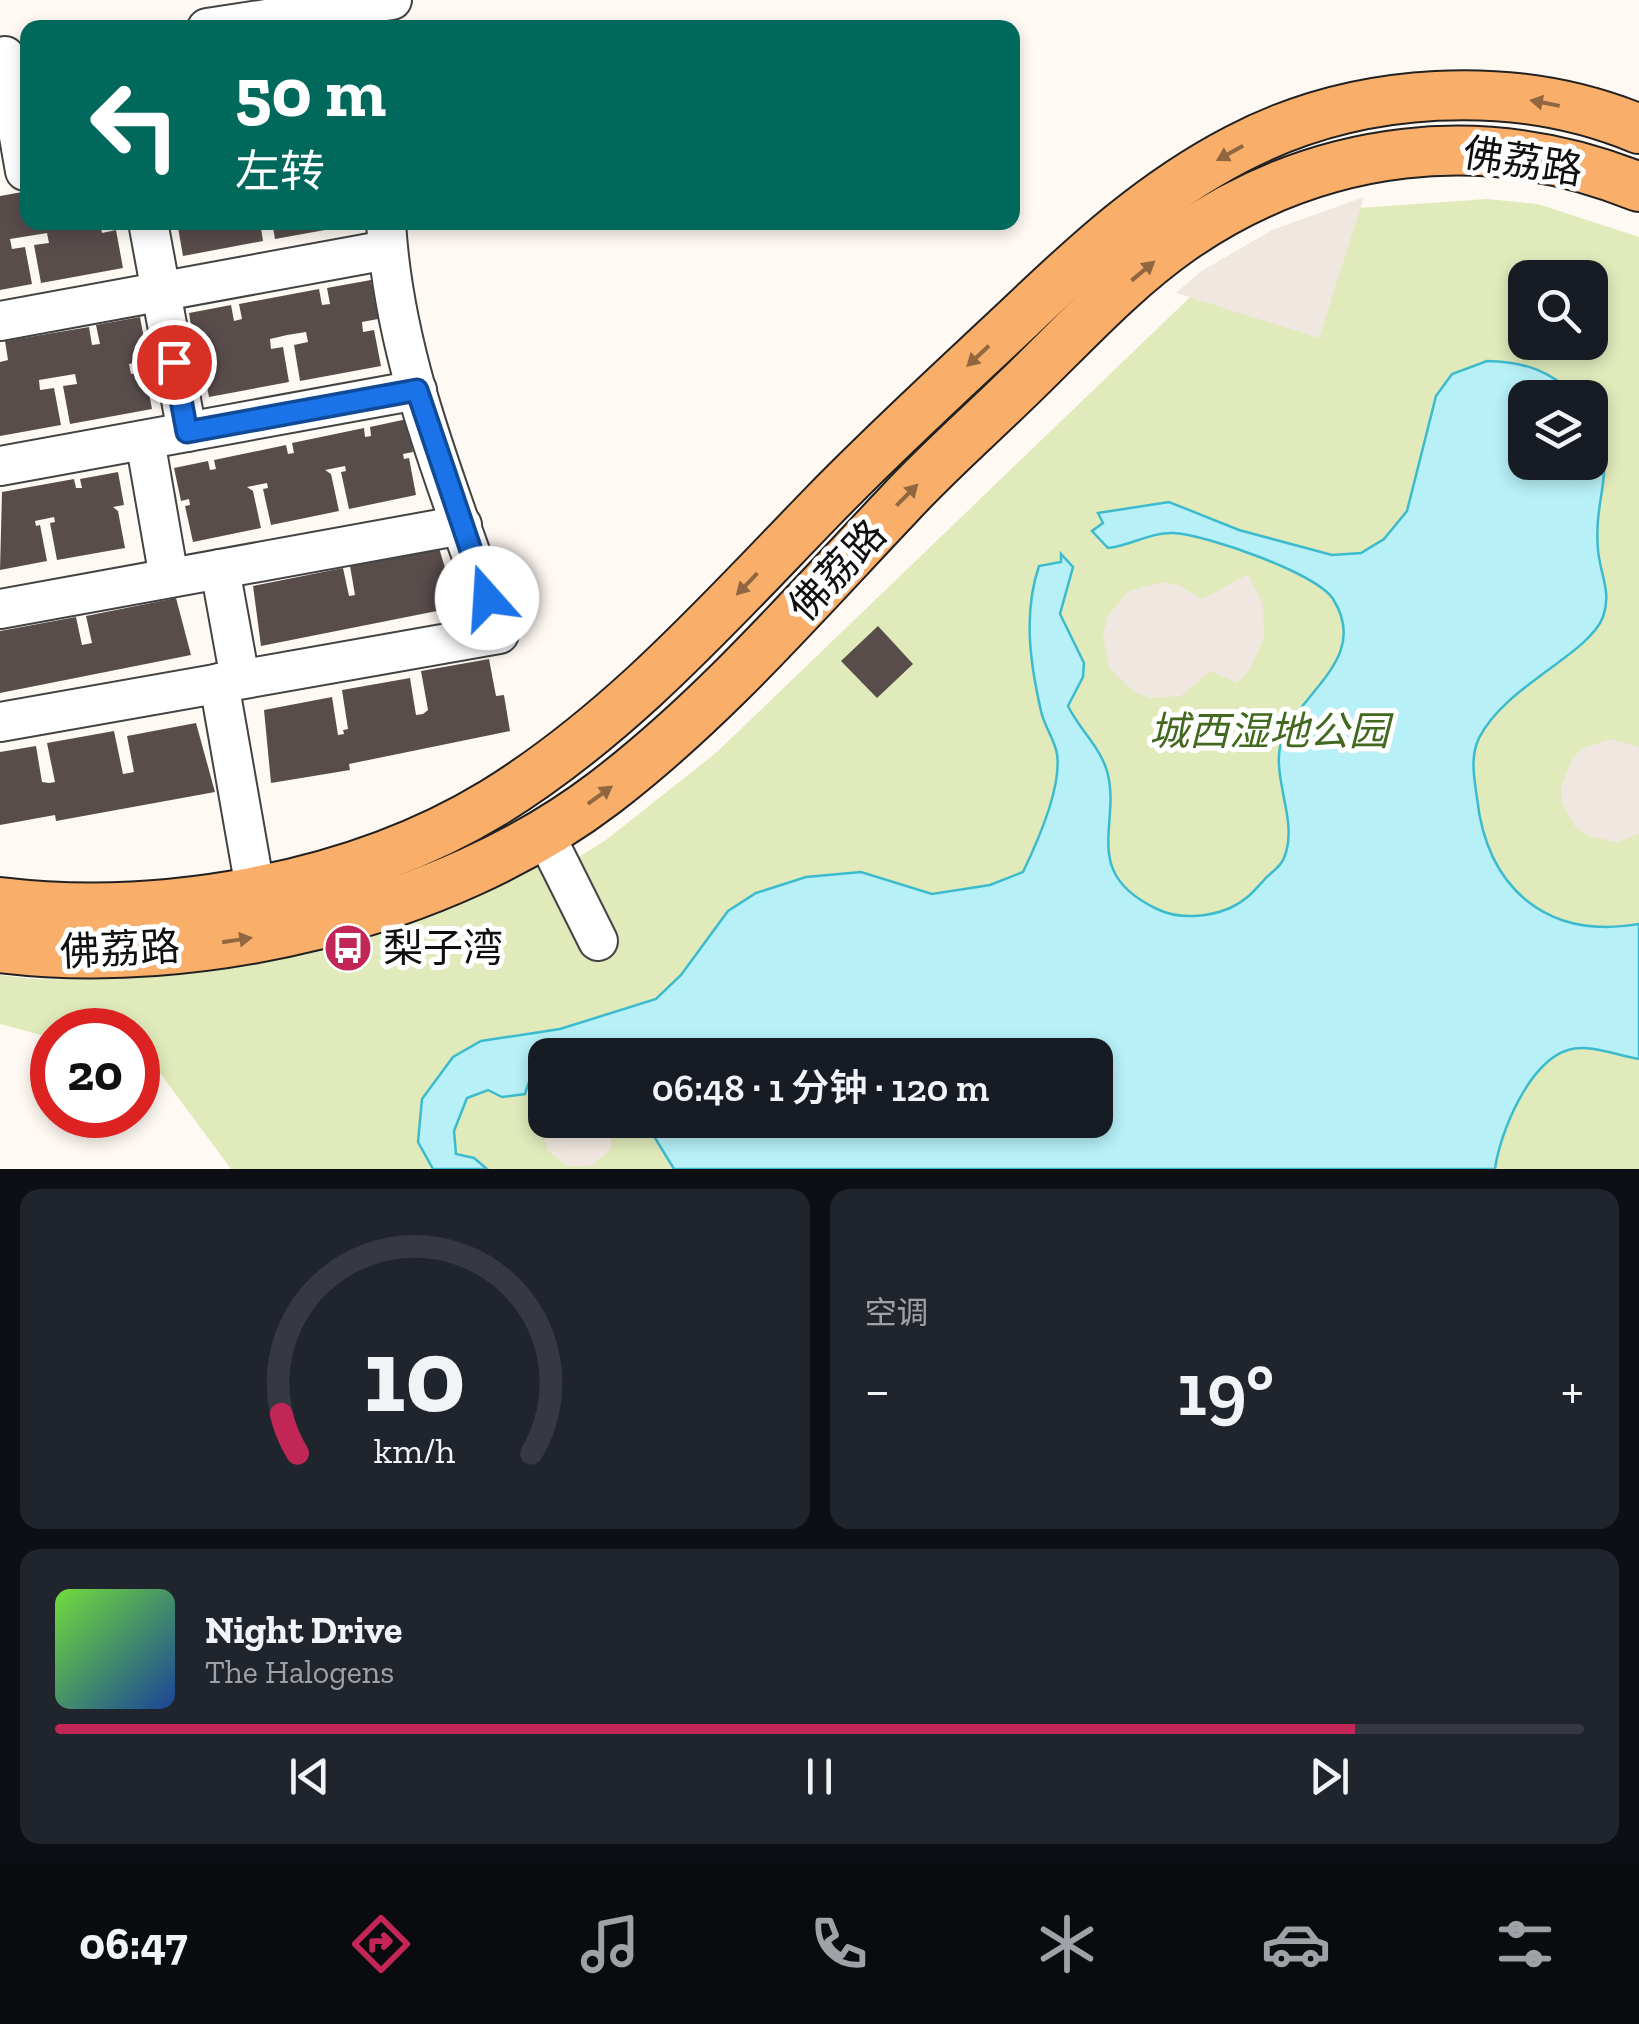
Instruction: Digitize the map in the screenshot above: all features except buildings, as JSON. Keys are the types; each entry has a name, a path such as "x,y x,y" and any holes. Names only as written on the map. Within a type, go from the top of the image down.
{"main road":[{"name":"佛荔路","path":"0,902 38,907 134,906 255,888 315,876 405,846 490,805 574,749 690,643 867,461 1082,258 1132,215 1240,147 1342,112 1438,96 1530,100 1639,130"},
{"name":"佛荔路","path":"0,948 40,952 140,951 236,941 328,922 426,889 543,831 602,795 732,681 905,497 1115,294 1178,242 1218,216 1311,173 1402,151 1524,153 1566,161 1639,187"}],"lane":[{"path":"260,20 393,0"},
{"path":"11,56 18,172"},
{"path":"149,230 187,432"},
{"path":"0,321 161,292 387,236 390,283 417,390 499,634 0,722"},
{"path":"0,466 417,390"},
{"path":"145,440 169,578"},
{"path":"0,609 462,524"},
{"path":"220,568 229,682 255,888"},
{"path":"543,831 598,941"}],"green space":[{"name":"城西湿地公园","path":"1487,199 1538,204 1639,237 1639,1169 231,1169 160,1073 160,1008 30,1008 30,1032 0,1024 0,975 95,979 256,960 400,922 542,859 552,874 606,840 717,752 1212,276 1359,208"}],"shaded area":[{"path":"1364,197 1319,338 1176,293 1200,272 1272,230"},
{"path":"1248,574 1263,604 1264,638 1250,670 1237,683 1211,671 1181,696 1151,698 1134,692 1109,668 1103,634 1108,615 1129,591 1162,582 1179,585 1202,599"},
{"path":"1610,739 1639,747 1639,834 1617,842 1588,836 1576,828 1562,803 1561,788 1571,760 1581,749"},
{"path":"611,1138 610,1150 591,1166 567,1166 548,1151 544,1139"}],"water":[{"path":"1487,361 1514,363 1556,380 1508,380 1508,480 1603,480 1597,529 1605,583 1603,617 1581,644 1491,719 1474,752 1474,767 1483,830 1493,858 1508,882 1527,901 1576,924 1639,924 1639,1059 1585,1048 1554,1057 1541,1068 1519,1100 1503,1136 1495,1169 674,1169 655,1138 1113,1138 1113,1038 528,1038 525,1094 502,1097 488,1090 467,1098 454,1131 456,1154 474,1158 487,1169 433,1169 418,1142 422,1099 453,1057 481,1041 560,1029 656,999 681,975 728,911 756,893 806,877 861,872 932,894 990,885 1023,872 1047,815 1058,768 1034,675 1031,602 1039,566 1061,562 1061,554 1073,567 1060,614 1084,663 1083,677 1068,706 1107,771 1108,846 1118,879 1133,895 1175,915 1213,914 1245,899 1284,858 1288,826 1280,777 1280,745 1296,714 1340,653 1344,637 1342,619 1333,599 1306,578 1210,540 1165,533 1108,548 1092,531 1103,523 1098,513 1169,502 1239,530 1332,555 1361,553 1384,539 1407,511 1436,396 1452,374"}],"place":[{"name":"梨子湾","path":"348,948"}],"route":[{"path":"174,362 187,432 417,390 487,598"}]}
